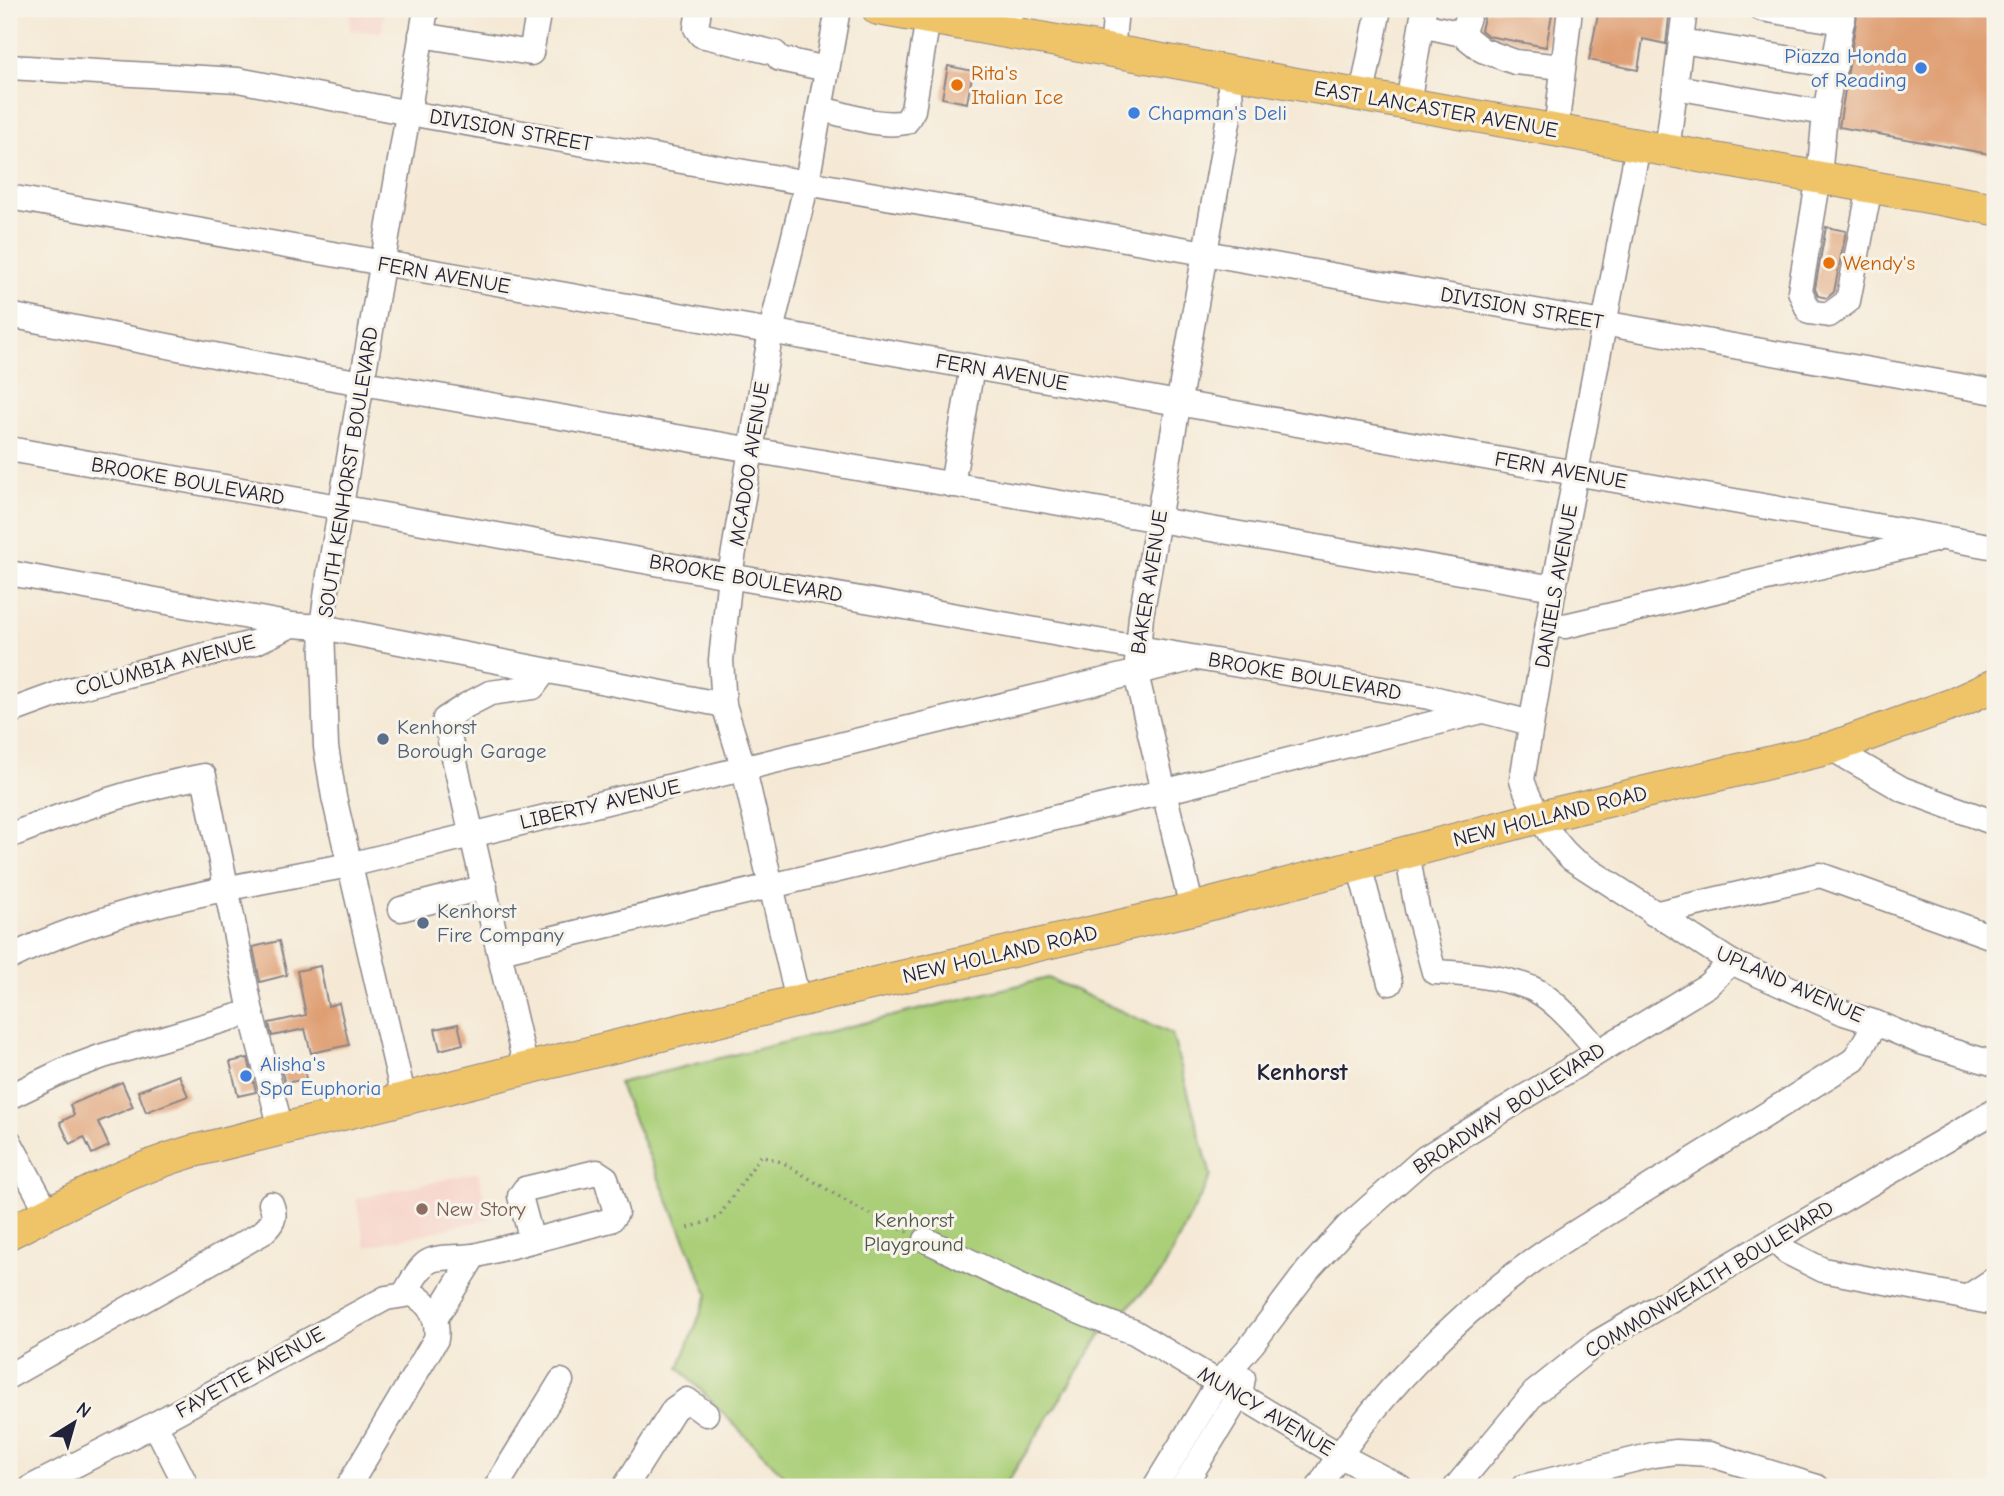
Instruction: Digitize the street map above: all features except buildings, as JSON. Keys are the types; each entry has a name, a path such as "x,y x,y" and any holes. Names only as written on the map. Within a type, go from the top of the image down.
{"main road":[{"name":"EAST LANCASTER AVENUE","path":"878,9 928,18 1009,21 1112,51 1995,209"},
{"name":"NEW HOLLAND ROAD","path":"9,1233 100,1186 164,1160 799,1001 1192,909 1540,817 1831,748 1956,703 1995,685"}],"street":[{"name":"SOUTH KENHORST BOULEVARD","path":"404,1099 349,865 326,747 322,627 426,9"},
{"path":"421,35 531,53 539,9"},
{"path":"699,9 696,28 701,35 775,53 779,59 827,69"},
{"name":"MCADOO AVENUE","path":"799,1001 744,770 724,705 721,650 730,575 771,331 807,182 838,9"},
{"path":"1112,51 1116,9"},
{"path":"1362,95 1379,9"},
{"path":"1462,34 1472,9"},
{"path":"1556,131 1570,9"},
{"name":"DANIELS AVENUE","path":"1540,817 1522,780 1554,588 1604,323 1652,149 1675,88 1685,9"},
{"path":"1762,9 1843,15 1825,113 1819,177 1800,291 1809,312 1829,315 1849,300 1870,187"},
{"path":"1408,103 1423,17 1462,34 1482,50 1515,62 1563,67"},
{"path":"820,109 848,114 865,121 894,124 906,122 910,117 928,18"},
{"path":"1681,41 1835,66"},
{"name":"DIVISION STREET","path":"9,67 238,80 409,113 1995,392"},
{"name":"BAKER AVENUE","path":"1192,909 1136,674 1158,521 1231,105 1229,72"},
{"path":"1675,88 1825,113"},
{"name":"FERN AVENUE","path":"9,197 1995,547"},
{"path":"9,315 322,376 1554,588"},
{"path":"952,485 972,367"},
{"name":"BROOKE BOULEVARD","path":"9,449 1429,697 1531,723"},
{"path":"1548,624 1566,626 1942,538"},
{"path":"9,573 292,625"},
{"name":"COLUMBIA AVENUE","path":"9,712 69,690 256,642 292,625 322,627 724,705"},
{"name":"LIBERTY AVENUE","path":"9,958 99,921 225,889 349,865 1195,658"},
{"path":"526,1068 446,719 490,693 533,687 545,671"},
{"name":"BROOKE BOULEVARD","path":"500,951 1164,791 1483,710"},
{"path":"1831,748 1902,789 1995,823"},
{"path":"9,836 109,800 169,782 204,776 251,1012 281,1129"},
{"name":"UPLAND AVENUE","path":"1540,817 1564,852 1572,859 1731,962 1844,1013 1921,1042 1995,1064"},
{"path":"1407,852 1417,909 1434,972 1478,974 1532,989 1575,1022 1598,1051"},
{"path":"1359,865 1390,983"},
{"path":"1654,914 1819,875 1995,938"},
{"path":"401,909 485,887"},
{"name":"BROADWAY BOULEVARD","path":"1183,1487 1253,1343 1308,1270 1346,1227 1399,1179 1451,1141 1707,985 1731,962"},
{"path":"9,1097 103,1056 251,1012"},
{"path":"1319,1487 1339,1455 1393,1390 1432,1348 1504,1283 1578,1232 1854,1060 1876,1023"},
{"name":"COMMONWEALTH BOULEVARD","path":"1455,1487 1534,1393 1598,1342 1995,1111"},
{"path":"9,1141 48,1213"},
{"path":"9,1376 262,1233 274,1220 271,1204"},
{"name":"MUNCY AVENUE","path":"926,1240 1017,1284 1104,1322 1134,1332 1339,1455 1400,1487"},
{"path":"1774,1240 1787,1252 1823,1270 1995,1303"},
{"path":"396,1295 428,1259 474,1256 532,1241"},
{"path":"435,1319 474,1256"},
{"path":"1966,1298 1995,1279"},
{"path":"348,1487 432,1347 437,1334 435,1319 425,1302 412,1294 396,1295"},
{"name":"FAYETTE AVENUE","path":"32,1487 396,1295"},
{"path":"496,1487 561,1381"},
{"name":"BROADWAY BOULEVARD","path":"1155,1487 1229,1388"},
{"path":"625,1487 674,1409 687,1400 706,1414"},
{"path":"155,1424 187,1487"},
{"path":"1523,1487 1643,1457 1676,1452 1709,1454 1817,1487"}],"path":[{"path":"688,1228 718,1219 761,1155 784,1163 859,1209 926,1240"}],"shaded area":[{"path":"351,9 384,9 382,32 350,30"},
{"name":"New Story","path":"478,1172 489,1219 366,1247 356,1199"}],"green space":[{"name":"Kenhorst Playground","path":"1048,978 1172,1034 1211,1176 1161,1274 1102,1333 1004,1487 795,1487 679,1368 708,1294 618,1083"}],"place":[{"name":"Piazza Honda of Reading","path":"1921,68"},
{"name":"Rita's Italian Ice","path":"957,85"},
{"name":"Chapman's Deli","path":"1134,113"},
{"name":"Wendy's","path":"1829,263"},
{"name":"Kenhorst Borough Garage","path":"383,739"},
{"name":"Kenhorst Fire Company","path":"423,923"},
{"name":"Alisha's Spa Euphoria","path":"246,1076"},
{"name":"New Story","path":"422,1209"}],"district":[{"name":"Kenhorst","path":"1302,1072"}]}
